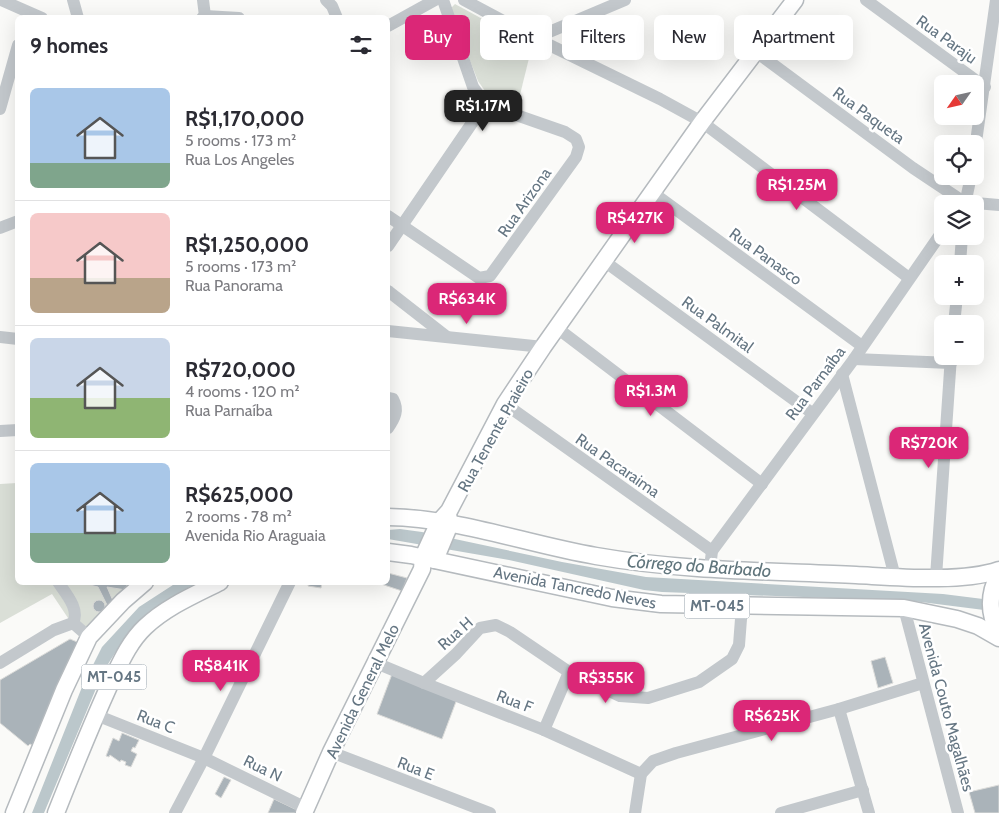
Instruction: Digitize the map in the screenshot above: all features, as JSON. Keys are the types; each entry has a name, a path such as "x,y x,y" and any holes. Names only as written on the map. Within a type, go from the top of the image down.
{"main road":[{"path":"783,15 795,0"},
{"path":"543,347 702,122 748,60"},
{"name":"Rua Tenente Praieiro","path":"429,558 444,524 505,404 543,347"},
{"name":"MT-045","path":"390,517 413,518 594,556 656,565 895,577 977,575 999,570"},
{"name":"Avenida Tancredo Neves","path":"390,552 429,558 612,598 661,604 904,608 957,619 978,626 999,638"},
{"name":"Avenida General Melo","path":"305,810 429,558"},
{"path":"999,574 993,586 990,604 993,623 999,634"},
{"name":"MT-045","path":"14,813 64,690 89,637 123,601 142,585"},
{"name":"MT-045","path":"56,813 96,715 123,657 143,628 168,609 214,585"}],"street":[{"path":"1,0 28,9"},
{"path":"73,0 77,15"},
{"path":"203,0 203,15"},
{"path":"326,0 332,6 336,15"},
{"path":"390,25 435,0"},
{"path":"390,243 485,104 473,87 444,0"},
{"path":"464,0 492,15"},
{"path":"552,31 626,0"},
{"name":"Rua Paraju","path":"866,0 985,87"},
{"path":"977,135 996,29 996,0"},
{"path":"552,46 660,99 702,122 909,278"},
{"path":"0,109 15,56"},
{"name":"Rua Paqueta","path":"767,60 952,195"},
{"name":"Rua Arizona","path":"402,226 479,278 490,276 576,157 579,146 576,140 565,132 485,104"},
{"name":"Rua Panasco","path":"652,192 862,346"},
{"path":"984,205 999,206"},
{"path":"390,217 402,226"},
{"path":"0,228 15,223"},
{"name":"Rua Parnaíba","path":"712,551 812,413 854,359 934,243"},
{"name":"Rua Palmital","path":"604,262 812,413"},
{"path":"390,293 447,337"},
{"path":"557,328 762,484"},
{"path":"390,331 543,347"},
{"path":"0,337 15,339"},
{"path":"854,359 934,360"},
{"path":"936,577 951,365"},
{"path":"842,374 895,577"},
{"path":"390,398 397,406 396,415 390,425"},
{"name":"Rua Pacaraima","path":"505,404 712,551"},
{"path":"0,431 15,430"},
{"path":"710,568 712,551"},
{"path":"0,662 54,630 73,623 76,618 76,610 60,585"},
{"path":"175,813 289,585"},
{"name":"Rua H","path":"424,684 480,628 496,625 510,632 569,672 620,696 648,698 699,682 732,659 739,645 742,606"},
{"name":"Avenida Couto Magalhães","path":"904,608 958,813"},
{"path":"73,623 89,637"},
{"name":"Rua F","path":"376,663 424,684 544,730 641,774"},
{"path":"544,730 569,672"},
{"path":"635,813 641,774 654,761 839,709 923,683"},
{"path":"839,709 869,813"},
{"name":"Rua C","path":"96,715 204,758"},
{"name":"Rua E","path":"332,752 490,813"},
{"name":"Rua N","path":"204,758 305,810"},
{"path":"781,813 863,790"}],"shaded area":[{"path":"455,4 480,18 480,60 529,60 517,107 485,91 478,81 470,60 470,15 452,15 450,9"},
{"path":"15,483 15,585 137,585 93,629 70,621 52,594 0,623 0,484"},
{"path":"400,529 422,532 562,562 646,577 943,594 983,599 984,610 913,601 644,590 509,560 390,539 390,530"},
{"path":"173,585 193,585 166,602 140,622 109,662 100,679 44,813 32,813 82,687 102,647 139,607"}],"building":[{"path":"390,574 407,578 402,591 384,585 390,585"},
{"path":"90,585 127,585 126,590 107,587 114,603 107,605 98,587"},
{"path":"308,585 322,585 321,588"},
{"path":"97,600 101,600 105,606 101,612 97,612 93,608 93,604"},
{"path":"70,639 82,644 34,746 30,744 28,746 0,723 0,680"},
{"path":"885,657 893,683 878,688 871,661"},
{"path":"392,674 457,699 442,739 377,714"},
{"path":"122,733 139,740 131,751 137,754 131,767 125,765 126,762 121,760 120,762 110,755 109,757 106,756 113,738 119,741"},
{"path":"224,777 231,780 221,798 215,794"},
{"path":"999,785 999,813 975,813 969,792"},
{"path":"274,799 297,810 295,813 268,813"}],"water label":[{"name":"Córrego do Barbado","path":"699,566"}]}
